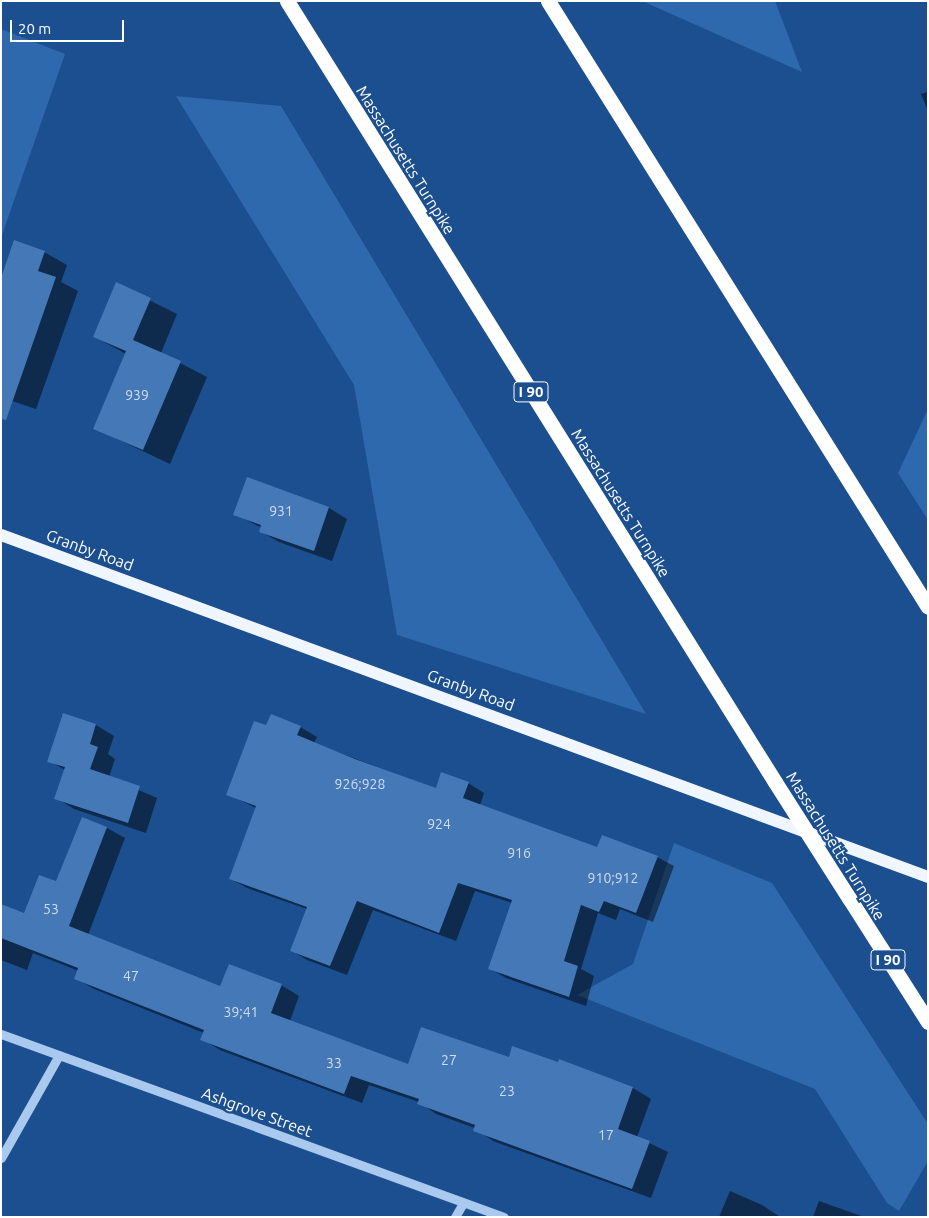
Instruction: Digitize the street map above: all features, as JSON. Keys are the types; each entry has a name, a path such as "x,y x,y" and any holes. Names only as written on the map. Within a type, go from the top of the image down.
{"highway":[{"name":"Massachusetts Turnpike","path":"287,1 775,782 928,1022"},
{"path":"548,1 928,607"}],"main road":[{"name":"Granby Road","path":"1,535 928,878"}],"street":[{"name":"Ashgrove Street","path":"1,1034 504,1217"},
{"path":"1,1158 59,1055"},
{"path":"455,1217 463,1203"}],"shaded area":[{"path":"642,1 775,1 802,72"},
{"path":"1,29 65,54 1,238"},
{"path":"176,96 281,106 646,714 397,635 354,385"},
{"path":"928,409 928,520 898,473"},
{"path":"674,843 772,883 928,1124 928,1161 899,1211 887,1203 815,1089 577,995 633,964"}],"building":[{"path":"14,240 45,251 38,271 56,277 6,420 1,419 1,278"},
{"path":"116,282 151,298 133,340 181,361 143,450 93,429 126,351 93,337"},
{"path":"247,477 329,507 314,551 259,532 261,525 233,515"},
{"path":"63,713 96,724 90,744 98,747 90,769 140,786 128,823 54,799 65,767 47,762"},
{"path":"271,714 301,726 297,735 355,759 436,788 441,772 469,782 463,798 597,847 602,835 658,856 636,913 604,901 599,912 581,905 564,961 578,966 569,997 488,969 512,900 458,883 439,933 357,901 330,966 290,951 307,907 229,879 256,806 226,795 254,721 266,725"},
{"path":"82,817 107,827 69,926 220,986 229,964 282,984 271,1013 408,1064 421,1027 509,1057 512,1046 558,1062 559,1059 633,1087 618,1129 650,1141 632,1189 473,1131 475,1125 417,1104 419,1099 351,1076 344,1094 200,1040 204,1030 74,979 78,968 1,938 1,904 24,913 39,875 56,881"}]}
